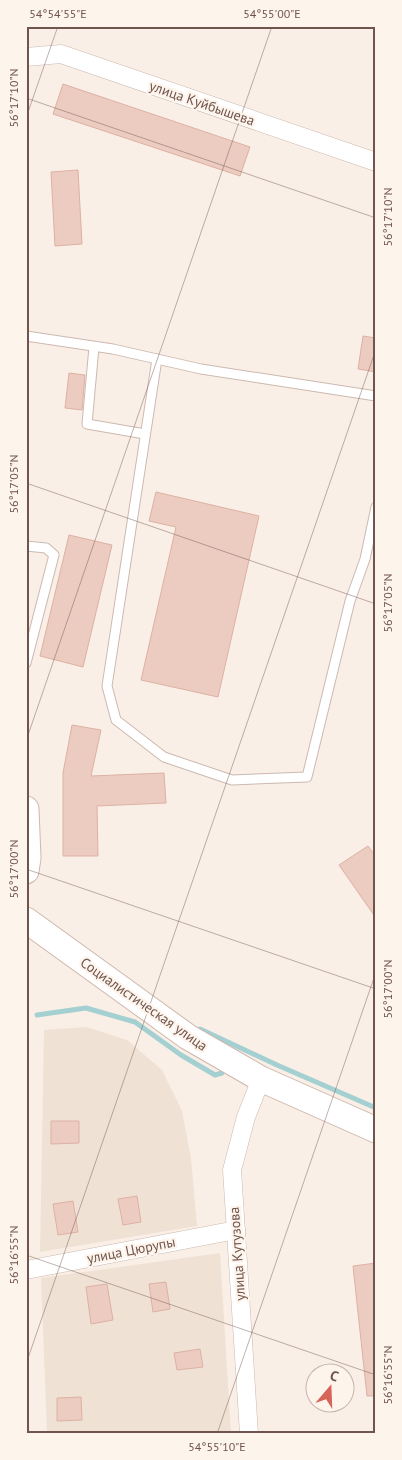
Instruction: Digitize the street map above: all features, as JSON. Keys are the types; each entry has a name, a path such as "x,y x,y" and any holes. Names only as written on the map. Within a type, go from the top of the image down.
{"street":[{"name":"улица Куйбышева","path":"26,57 61,54 376,162"},
{"path":"26,809 28,858 26,871"},
{"name":"Социалистическая улица","path":"26,920 188,1037 261,1079 376,1130"},
{"name":"улица Кутузова","path":"249,1434 232,1170 246,1117 261,1079"},
{"name":"улица Цюрупы","path":"26,1270 236,1230"}],"lane":[{"path":"26,336 94,346 201,369 376,396"},
{"path":"94,346 86,424 145,434"},
{"path":"157,360 106,686 116,720 164,757 232,780 307,777 350,601 365,559 376,507"},
{"path":"26,546 46,548 54,555 26,663"}],"shaded area":[{"path":"87,1027 127,1040 162,1070 182,1111 191,1158 197,1226 40,1252 44,1030"},
{"path":"220,1253 231,1434 47,1434 41,1278"}],"building":[{"path":"63,84 250,147 240,176 53,114"},
{"path":"78,170 82,244 55,246 51,172"},
{"path":"363,336 376,338 376,372 358,369"},
{"path":"69,373 85,375 82,410 65,408"},
{"path":"156,492 259,516 218,697 141,680 176,527 149,521"},
{"path":"69,535 112,545 83,667 40,656"},
{"path":"72,725 101,730 91,776 164,773 166,803 97,806 98,856 63,856 63,773"},
{"path":"368,846 376,857 376,918 339,865"},
{"path":"51,1121 79,1121 79,1143 51,1144"},
{"path":"137,1196 141,1222 123,1225 118,1199"},
{"path":"73,1201 78,1232 58,1235 53,1204"},
{"path":"376,1263 376,1396 367,1396 353,1266"},
{"path":"166,1282 170,1309 153,1312 149,1284"},
{"path":"107,1284 113,1320 91,1324 86,1287"},
{"path":"200,1349 203,1367 177,1370 174,1353"},
{"path":"81,1397 82,1420 57,1421 57,1398"}],"waterway":[{"path":"37,1015 86,1008 135,1022 181,1055 215,1075 222,1073"},
{"path":"200,1029 376,1108"}]}
